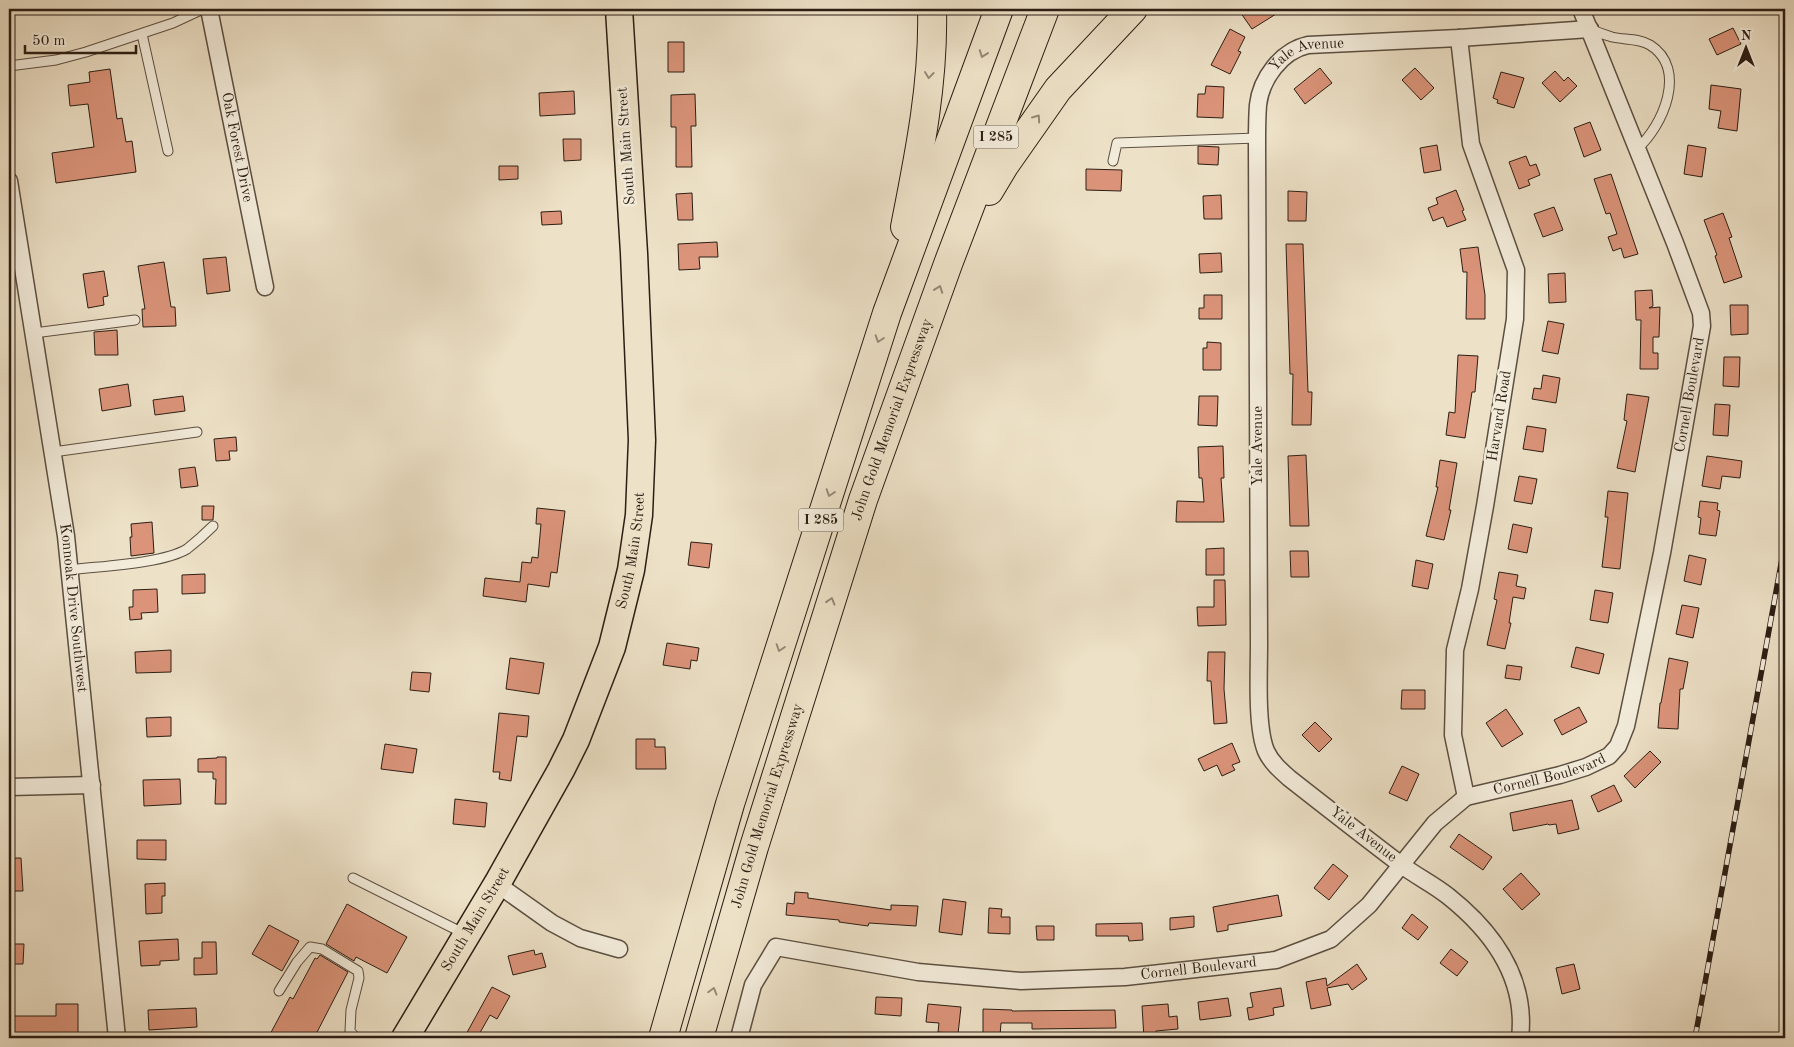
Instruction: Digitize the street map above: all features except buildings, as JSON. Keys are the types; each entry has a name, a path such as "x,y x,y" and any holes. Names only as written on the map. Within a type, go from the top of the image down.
{"highway":[{"path":"887,313 919,155 932,44 932,9"},
{"name":"I 285","path":"663,1038 730,804 887,313 999,9"},
{"name":"John Gold Memorial Expressway","path":"699,1038 754,847 863,500 948,264 1045,9"},
{"path":"948,264 1004,166 1058,89 1133,9"}],"main road":[{"name":"South Main Street","path":"405,1038 497,884 576,740 600,681 618,626 631,570 640,497 642,440 634,253 619,9"}],"street":[{"name":"Oak Forest Drive","path":"209,9 265,286"},
{"name":"Cornell Boulevard","path":"739,1038 753,985 776,947 918,972 1021,981 1125,977 1276,960 1331,939 1369,905 1435,823 1466,797 1560,775 1586,767 1614,752 1626,726 1662,553 1702,326 1701,313 1682,261 1582,9"},
{"name":"Yale Avenue","path":"1520,1038 1520,1011 1510,972 1498,948 1472,916 1446,895 1401,865 1289,778 1274,764 1262,740 1260,727 1259,636 1258,104 1261,91 1270,72 1279,62 1301,46 1590,29"},
{"name":"Harvard Road","path":"1459,38 1471,144 1516,270 1515,319 1470,588 1455,650 1453,735 1466,797"},
{"name":"Konnoak Drive Southwest","path":"9,181 66,536 117,1038"},
{"path":"9,787 92,785"},
{"path":"497,884 552,923 580,938 619,949"}],"lane":[{"path":"9,66 56,60 86,52 174,23 203,9"},
{"path":"1590,29 1613,38 1649,44 1661,56 1668,70 1670,82 1668,100 1648,140 1637,149"},
{"path":"142,34 168,151"},
{"path":"1113,161 1117,143 1257,138"},
{"path":"34,333 135,320"},
{"path":"53,452 197,432"},
{"path":"70,570 161,559 185,550 213,526"},
{"path":"353,878 466,935"},
{"path":"279,991 297,962 310,947 322,949 358,971 359,978 352,1010 350,1031 356,1038"}],"railway":[{"path":"1695,1038 1785,542"}]}
